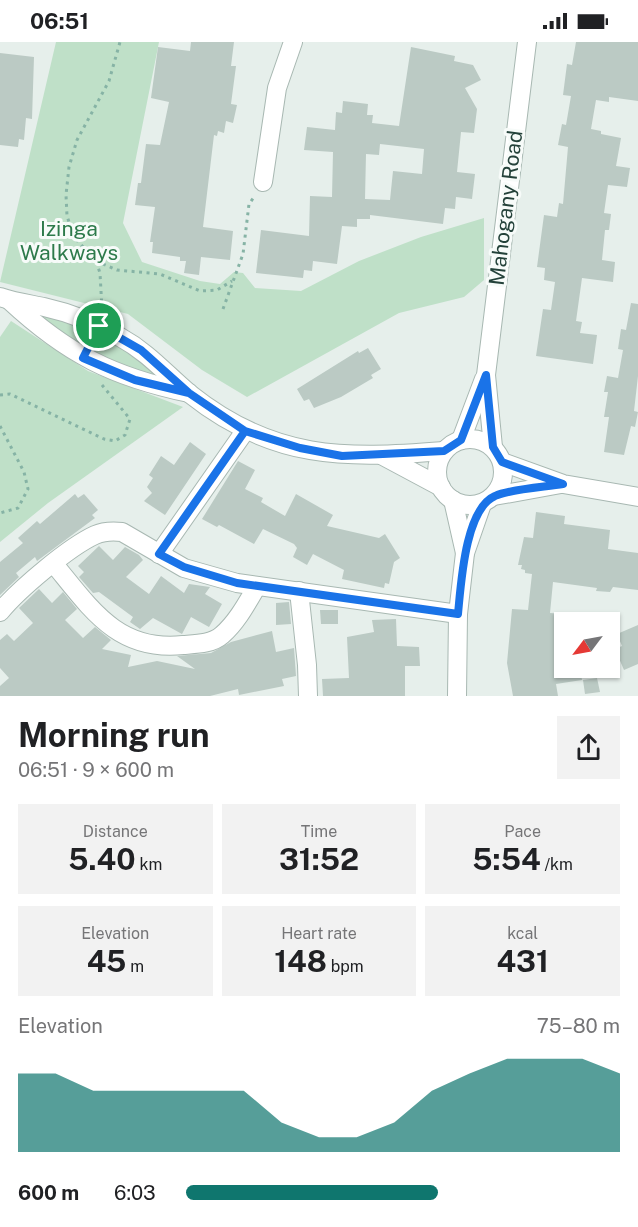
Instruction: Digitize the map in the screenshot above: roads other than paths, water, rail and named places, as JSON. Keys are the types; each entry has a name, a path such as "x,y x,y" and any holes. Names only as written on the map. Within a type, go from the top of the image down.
{"street":[{"path":"263,182 277,88 293,42"},
{"name":"Mahogany Road","path":"497,454 486,375 524,43"},
{"path":"4,298 64,312 99,326 141,350 189,393 245,431 300,448 342,456 383,456 444,451 461,440 483,441 497,454 563,484 638,497"},
{"path":"4,298 49,335 83,358 135,380 189,393"},
{"name":"Mahogany Road","path":"461,440 486,375"},
{"path":"159,554 245,431"},
{"path":"441,487 437,471 444,451"},
{"path":"457,696 458,614 465,553 488,500 503,479 497,454"},
{"path":"383,456 441,487 453,501 465,553"},
{"path":"453,501 470,506 563,484"},
{"path":"0,612 54,564 93,536 113,531 122,532 184,567 257,586 458,614"},
{"path":"54,564 107,626 128,638 163,647 206,643 220,637 231,626 257,586"},
{"path":"299,591 308,665 308,696"}],"park label":[{"name":"Izinga Walkways","path":"69,241"}]}
